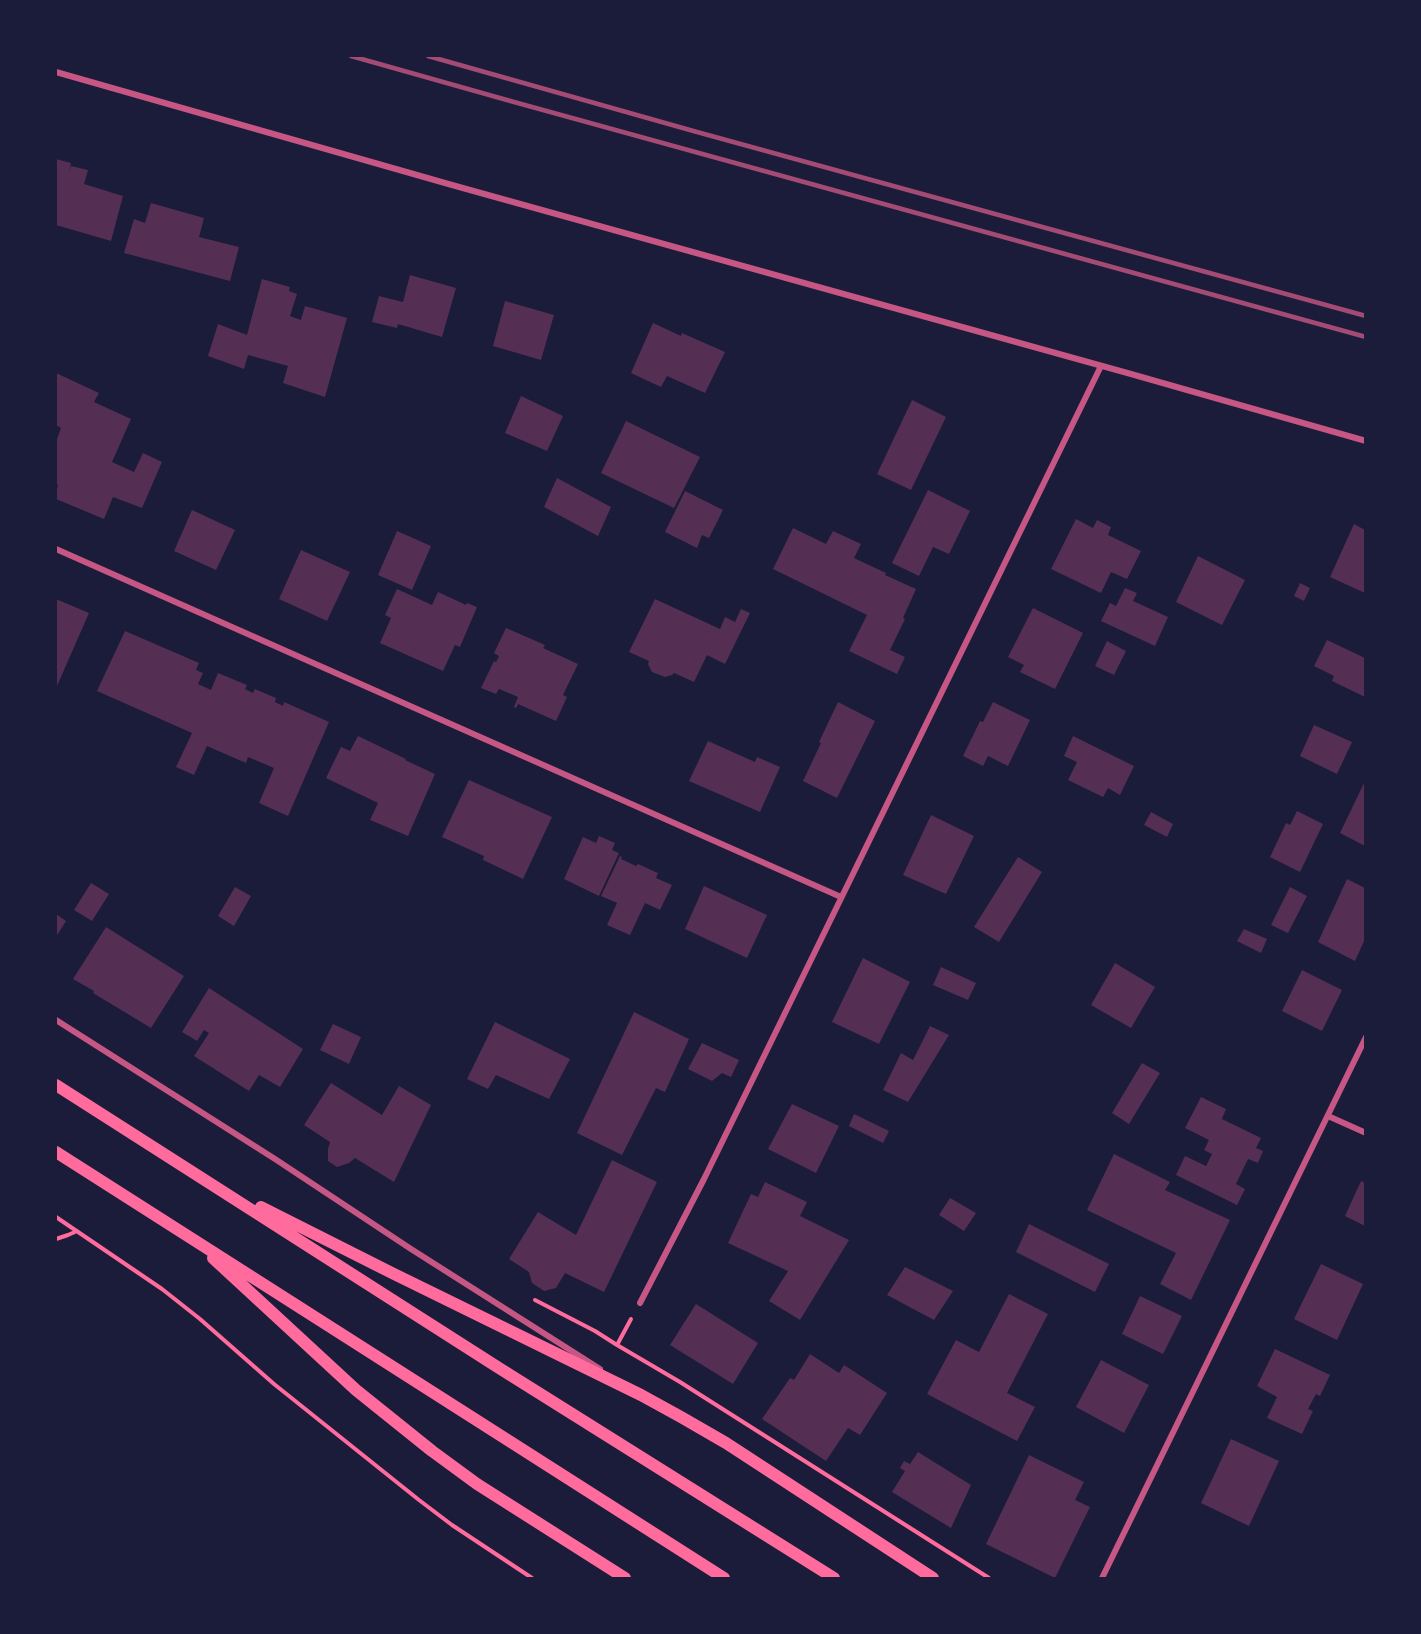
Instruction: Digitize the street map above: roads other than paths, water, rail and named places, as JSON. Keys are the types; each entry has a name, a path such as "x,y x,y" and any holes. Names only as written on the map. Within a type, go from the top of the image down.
{"main road":[{"path":"56,1085 834,1578"},
{"path":"56,1152 724,1578"},
{"path":"183,1166 392,1274 641,1395 726,1443 933,1578"},
{"path":"188,1235 356,1390 432,1451 504,1501 625,1578"}],"street":[{"path":"56,72 1365,441"},
{"path":"640,1303 704,1179 1101,366"},
{"path":"56,549 841,897"},
{"path":"56,1020 641,1395"},
{"path":"1102,1578 1365,1037"},
{"path":"1328,1116 1365,1133"}],"railway":[{"path":"351,56 1366,337"},
{"path":"428,56 1366,316"}]}
